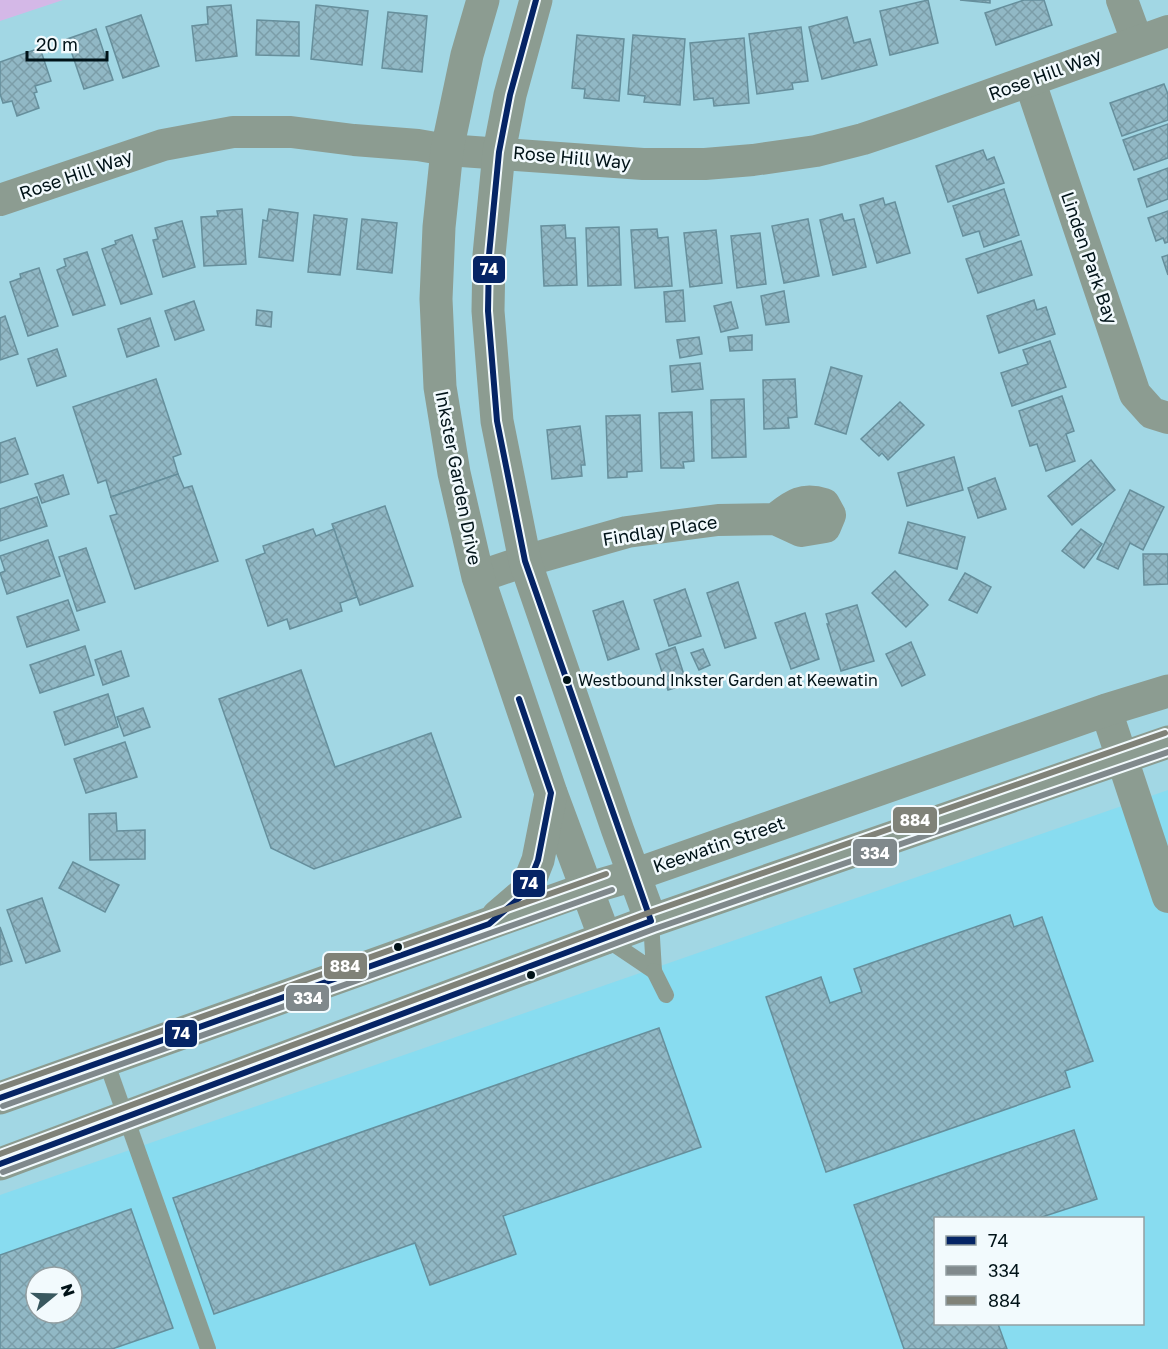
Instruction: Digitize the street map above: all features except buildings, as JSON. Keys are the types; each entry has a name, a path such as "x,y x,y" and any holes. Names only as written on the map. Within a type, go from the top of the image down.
{"street":[{"name":"Inkster Garden Drive","path":"483,0 467,55 447,150 439,227 436,299 440,387 454,473 467,538 478,577 551,793 605,938"},
{"path":"536,0 510,94 499,152 489,255 488,311 497,422 525,561 651,921"},
{"path":"1122,0 1137,41"},
{"name":"Rose Hill Way","path":"0,200 164,145 233,132 291,132 447,150 643,164 705,164 816,151 862,139 1030,82 1168,31"},
{"name":"Linden Park Bay","path":"1030,82 1135,394 1152,413 1168,418"},
{"name":"Findlay Place","path":"478,577 627,532 718,520 775,519"},
{"name":"Keewatin Street","path":"0,1098 586,889 1106,710 1168,691"},
{"path":"1106,710 1168,897"},
{"path":"0,1164 651,921 1168,742"},
{"path":"489,924 525,893 537,860 551,793"}],"lane":[{"path":"651,921 654,971 666,995"},
{"path":"605,938 654,971"},
{"path":"106,1061 208,1349"}],"shaded area":[{"path":"0,0 63,0 0,21"},
{"path":"1168,790 1168,1349 0,1349 0,1195"}],"transit line":[{"name":"74","path":"0,1164 651,921 525,561 497,421 488,311 489,255 499,152 510,95 536,0"},
{"name":"74","path":"0,1098 489,924 525,893 538,860 551,793 519,699"},
{"name":"884","path":"0,1154 648,913 1165,733"},
{"name":"334","path":"3,1172 654,929 1168,752"},
{"name":"884","path":"0,1088 606,874"},
{"name":"334","path":"3,1106 612,890"}],"place":[{"name":"Westbound Inkster Garden at Keewatin","path":"567,680"}]}
